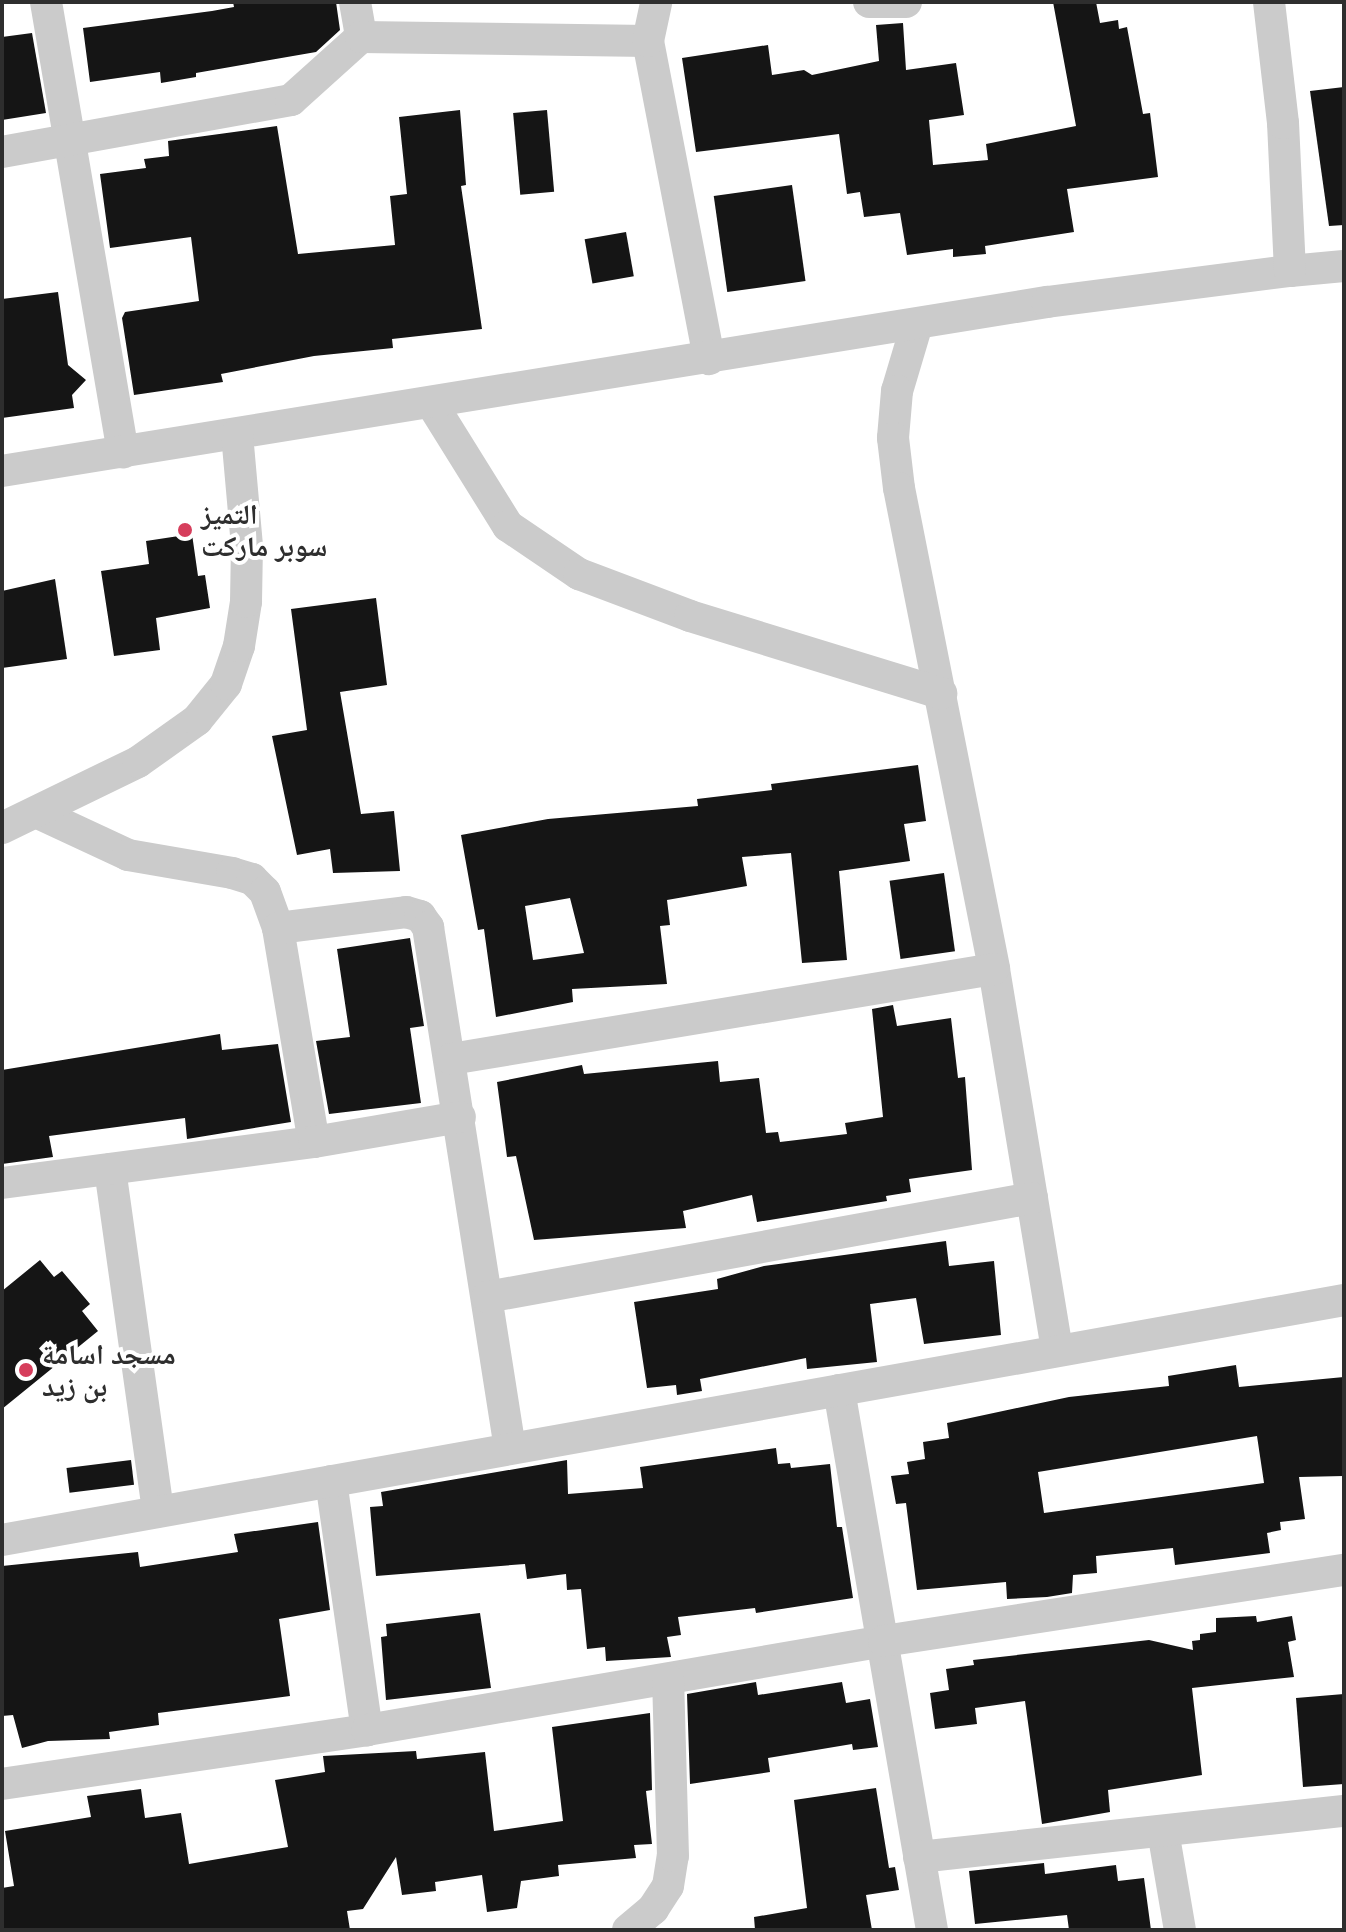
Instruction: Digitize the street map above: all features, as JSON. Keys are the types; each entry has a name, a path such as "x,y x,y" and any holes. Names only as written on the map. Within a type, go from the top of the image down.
{"street":[{"path":"46,2 67,141 123,452"},
{"path":"355,2 361,37"},
{"path":"656,2 648,41 709,359"},
{"path":"869,2 906,2"},
{"path":"1269,2 1283,123 1290,271"},
{"path":"2,152 291,100 361,37 648,41"},
{"path":"2,471 917,324 1344,266"},
{"path":"917,324 897,391 893,438 994,969 1057,1351"},
{"path":"432,404 508,526 579,574 690,616 941,693"},
{"path":"2,828 138,762 197,720 226,684 239,646 246,602 247,546 237,434"},
{"path":"38,813 128,855 252,879 265,892 278,928 314,1142"},
{"path":"278,928 406,912 420,916 428,927 510,1449"},
{"path":"451,1059 994,969"},
{"path":"2,1183 314,1142 460,1117"},
{"path":"110,1169 158,1512"},
{"path":"487,1297 1032,1198"},
{"path":"2,1540 1344,1300"},
{"path":"839,1390 932,1930"},
{"path":"331,1481 367,1730"},
{"path":"2,1784 367,1730 884,1641 1344,1570"},
{"path":"628,1930 653,1909 668,1886 673,1856 668,1680"},
{"path":"919,1857 1344,1811"},
{"path":"1163,1831 1180,1930"}],"building":[{"path":"233,2 336,2 340,30 316,52 196,73 196,77 161,83 160,72 90,82 83,28 212,11 234,7"},
{"path":"1053,2 1096,2 1100,23 1118,20 1119,29 1127,27 1143,114 1150,113 1158,177 1067,189 1074,232 985,246 986,254 953,257 953,249 907,255 900,213 864,217 860,192 847,194 839,134 696,152 682,58 768,45 772,75 804,70 812,75 879,61 876,25 903,23 906,70 956,63 964,115 929,120 933,165 988,160 986,144 1076,126"},
{"path":"32,33 46,113 2,120 2,37"},
{"path":"1344,87 1344,225 1329,226 1310,91"},
{"path":"460,110 466,185 461,186 482,329 392,339 393,348 314,356 221,374 223,382 134,395 122,318 125,312 199,301 191,237 110,248 100,174 146,168 144,159 169,156 168,141 277,126 298,254 395,245 390,196 407,194 399,117"},
{"path":"547,110 554,192 520,195 513,113"},
{"path":"792,185 805,281 727,292 714,196"},
{"path":"626,232 634,276 592,284 585,239"},
{"path":"58,292 68,365 86,380 72,395 74,408 2,418 2,299"},
{"path":"192,534 198,576 205,575 210,608 156,618 160,650 114,656 101,571 149,564 146,541"},
{"path":"55,579 67,659 2,668 2,591"},
{"path":"376,598 387,685 340,692 361,814 394,811 400,871 333,873 330,849 297,855 272,736 307,730 291,609"},
{"path":"918,765 926,821 904,824 910,861 839,871 847,960 802,963 791,853 742,857 747,886 667,900 670,925 660,926 667,984 572,989 573,1002 496,1017 484,929 478,930 461,835 548,819 698,806 697,799 772,790 771,784","holes":["570,898 584,953 533,960 525,906"]},
{"path":"944,873 955,951 901,959 890,881"},
{"path":"410,938 424,1026 410,1028 421,1103 329,1114 316,1041 350,1037 337,949"},
{"path":"893,1005 897,1026 951,1018 958,1078 965,1077 972,1170 909,1179 911,1192 886,1196 887,1201 757,1222 752,1195 683,1211 686,1228 534,1240 516,1156 507,1157 497,1082 582,1065 584,1074 718,1061 720,1082 759,1078 766,1133 778,1132 780,1142 847,1134 845,1123 883,1117 872,1009"},
{"path":"220,1034 222,1050 278,1044 291,1122 187,1139 185,1118 49,1136 53,1157 2,1164 2,1070"},
{"path":"946,1241 949,1266 994,1261 1001,1335 924,1344 916,1298 870,1304 877,1362 807,1369 806,1358 700,1379 702,1391 677,1395 676,1385 647,1388 634,1302 718,1289 717,1279 764,1266"},
{"name":"مسجد اسامة بن زيد","path":"40,1260 54,1277 62,1271 90,1304 82,1311 98,1331 2,1409 2,1291"},
{"path":"1236,1365 1239,1387 1344,1377 1344,1476 1299,1477 1305,1519 1280,1522 1281,1530 1267,1533 1270,1553 1175,1565 1173,1548 1096,1556 1097,1573 1073,1575 1072,1593 1047,1597 1007,1599 1006,1582 917,1590 906,1503 896,1504 891,1476 909,1474 907,1462 925,1459 923,1442 949,1438 947,1423 1069,1397 1169,1386 1168,1376","holes":["1257,1436 1264,1483 1044,1513 1038,1472"]},
{"path":"776,1448 778,1464 790,1463 791,1468 830,1464 837,1527 842,1527 853,1598 756,1613 755,1608 678,1617 681,1635 667,1637 671,1657 606,1661 605,1647 587,1649 581,1589 567,1590 566,1574 527,1579 525,1564 376,1576 370,1507 383,1506 381,1492 567,1460 568,1494 643,1488 640,1467"},
{"path":"131,1460 134,1485 70,1493 66,1468"},
{"path":"318,1522 330,1610 279,1619 290,1696 158,1713 159,1725 109,1732 110,1739 48,1741 22,1748 13,1715 2,1716 2,1566 138,1552 140,1567 238,1552 234,1534"},
{"path":"480,1613 491,1688 386,1700 381,1637 387,1636 386,1624"},
{"path":"1256,1616 1257,1622 1292,1616 1296,1640 1288,1642 1294,1677 1192,1688 1202,1775 1108,1790 1110,1812 1042,1824 1025,1701 975,1708 977,1724 935,1729 930,1693 949,1690 946,1669 974,1665 973,1660 1149,1640 1193,1650 1192,1641 1200,1640 1200,1634 1216,1632 1216,1618"},
{"path":"756,1682 758,1695 842,1682 846,1703 870,1699 878,1747 853,1750 852,1744 768,1758 770,1772 690,1784 687,1694"},
{"path":"1344,1694 1344,1784 1303,1787 1296,1698"},
{"path":"650,1713 652,1790 646,1791 652,1844 634,1845 636,1858 558,1865 559,1876 521,1881 517,1908 487,1912 482,1875 435,1882 436,1891 402,1895 396,1857 363,1909 347,1911 350,1930 2,1930 2,1888 14,1886 5,1831 91,1817 87,1796 141,1789 145,1818 181,1813 189,1864 288,1847 275,1780 325,1772 323,1756 416,1751 417,1759 485,1752 494,1831 563,1821 552,1727"},
{"path":"876,1788 889,1868 895,1867 899,1890 866,1895 872,1930 755,1930 754,1917 807,1908 794,1800"},
{"path":"1044,1863 1045,1874 1116,1865 1118,1881 1144,1878 1151,1930 1069,1930 1067,1915 975,1924 969,1871"}],"place":[{"name":"التميز سوبر ماركت","path":"185,530"},
{"name":"مسجد اسامة بن زيد","path":"26,1370"}]}
